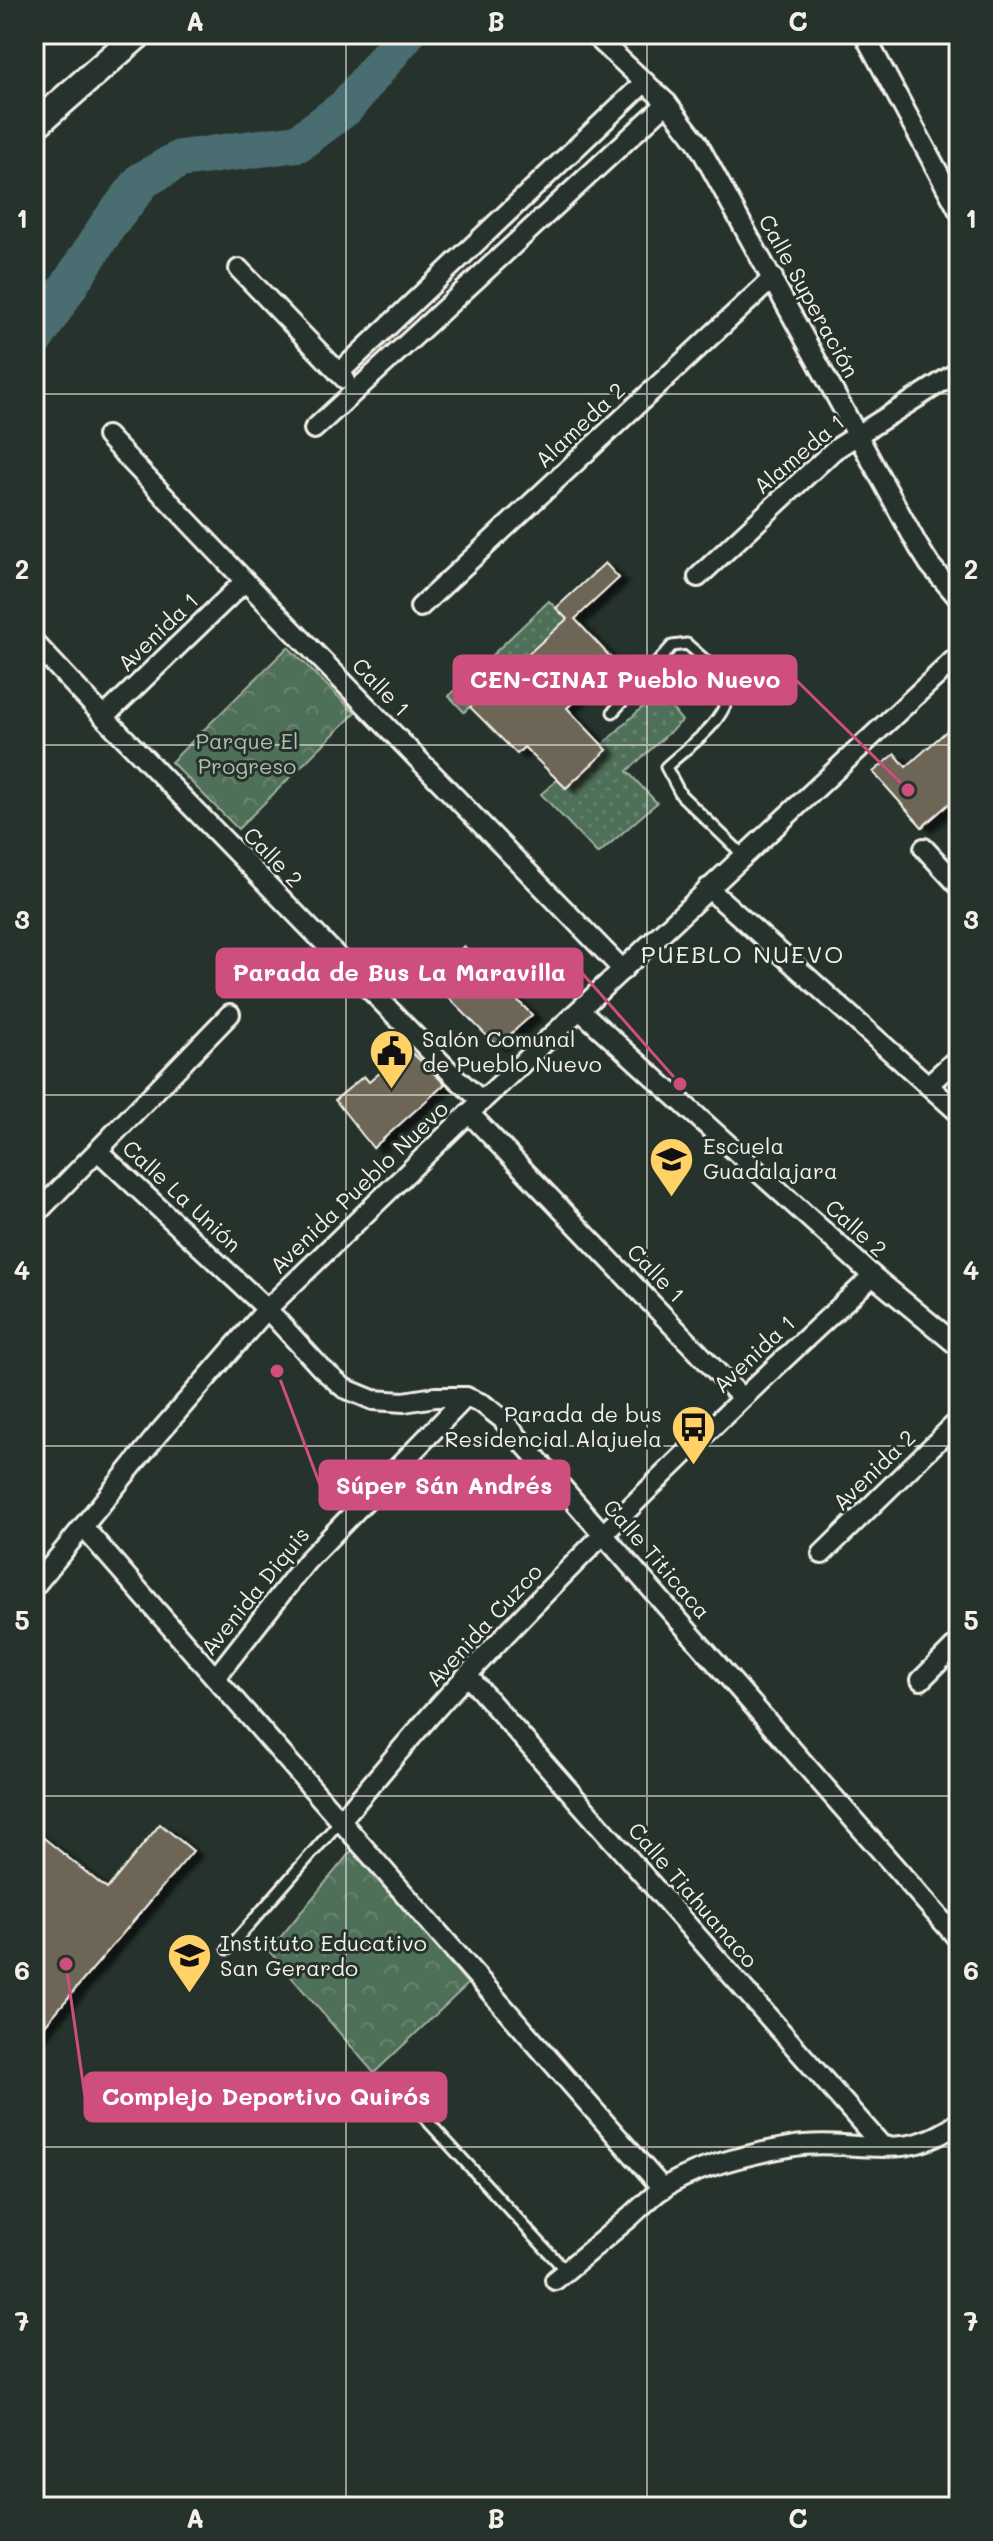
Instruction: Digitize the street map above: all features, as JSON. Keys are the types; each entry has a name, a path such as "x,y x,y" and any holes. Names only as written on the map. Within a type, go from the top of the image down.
{"street":[{"name":"Calle Superación","path":"593,34 667,103 697,142 918,546 959,599"},
{"path":"864,34 959,211"},
{"path":"34,126 137,35"},
{"path":"339,373 645,82"},
{"path":"314,429 667,103"},
{"path":"239,269 355,390"},
{"name":"Alameda 2","path":"420,607 773,278"},
{"name":"Alameda 1","path":"698,577 834,450 959,371"},
{"name":"Calle 1","path":"107,436 623,970"},
{"name":"Avenida 1","path":"104,717 245,581"},
{"name":"Calle 2","path":"34,642 416,1037 476,1107"},
{"name":"Avenida Pueblo Nuevo","path":"34,1587 158,1434 267,1309 476,1107 959,655"},
{"path":"924,848 959,886"},
{"path":"708,888 959,1113"},
{"name":"Calle 2","path":"581,1011 873,1276 959,1347"},
{"path":"34,1216 230,1014"},
{"path":"928,1085 959,1057"},
{"name":"Calle 1","path":"476,1107 741,1397"},
{"name":"Calle La Unión","path":"99,1152 267,1309"},
{"name":"Avenida 1","path":"669,1469 741,1397 873,1276"},
{"path":"267,1309 321,1368 344,1388 373,1400 404,1402 435,1397 466,1397"},
{"name":"Calle Titicaca","path":"466,1397 483,1404 502,1419 959,1940"},
{"name":"Avenida Diquis","path":"216,1677 306,1562 466,1397"},
{"name":"Avenida 2","path":"822,1554 959,1420"},
{"name":"Avenida Cuzco","path":"341,1820 467,1675 669,1469"},
{"path":"84,1528 663,2189"},
{"path":"921,1680 959,1642"},
{"name":"Calle Tiahuanaco","path":"467,1675 883,2147"},
{"path":"560,2276 663,2189 694,2174 728,2162 791,2147 831,2144 903,2148 921,2145 959,2122"}],"lane":[{"path":"613,712 672,646 687,644 704,659 729,696 725,709 710,730 666,767 681,795 743,855"},
{"path":"228,1949 341,1820"},
{"path":"410,2102 560,2276"}],"green space":[{"path":"549,601 567,619 464,712 449,696"},
{"name":"Parque El Progreso","path":"288,647 355,713 238,829 171,762"},
{"path":"682,670 695,684 670,706 682,721 627,771 657,803 598,854 541,794 557,780 566,788 606,750 602,745"},
{"path":"352,1850 468,1984 374,2073 269,1951"}],"building":[{"path":"605,563 619,578 575,619 615,662 567,708 607,750 566,788 524,747 517,754 470,707 567,619 556,608"},
{"path":"959,720 959,795 922,827 873,772 895,754 906,767"},
{"path":"464,946 532,1015 497,1046 430,979"},
{"name":"Salón Comunal de Pueblo Nuevo","path":"408,1049 445,1084 373,1148 335,1100 364,1076 369,1082"},
{"path":"160,1824 193,1851 34,2038 34,1830 107,1889"}],"waterway":[{"path":"34,340 108,225 143,180 180,159 298,143 345,108 406,34"}],"place":[{"name":"CEN-CINAI Pueblo Nuevo","path":"908,790"},
{"name":"Parada de Bus La Maravilla","path":"680,1084"},
{"name":"Salón Comunal de Pueblo Nuevo","path":"391,1091"},
{"name":"Escuela Guadalajara","path":"672,1198"},
{"name":"Súper Sán Andrés","path":"277,1371"},
{"name":"Parada de bus Residencial Alajuela","path":"693,1466"},
{"name":"Complejo Deportivo Quirós","path":"66,1964"},
{"name":"Instituto Educativo San Gerardo","path":"189,1995"}],"district":[{"name":"PUEBLO NUEVO","path":"743,955"}]}
